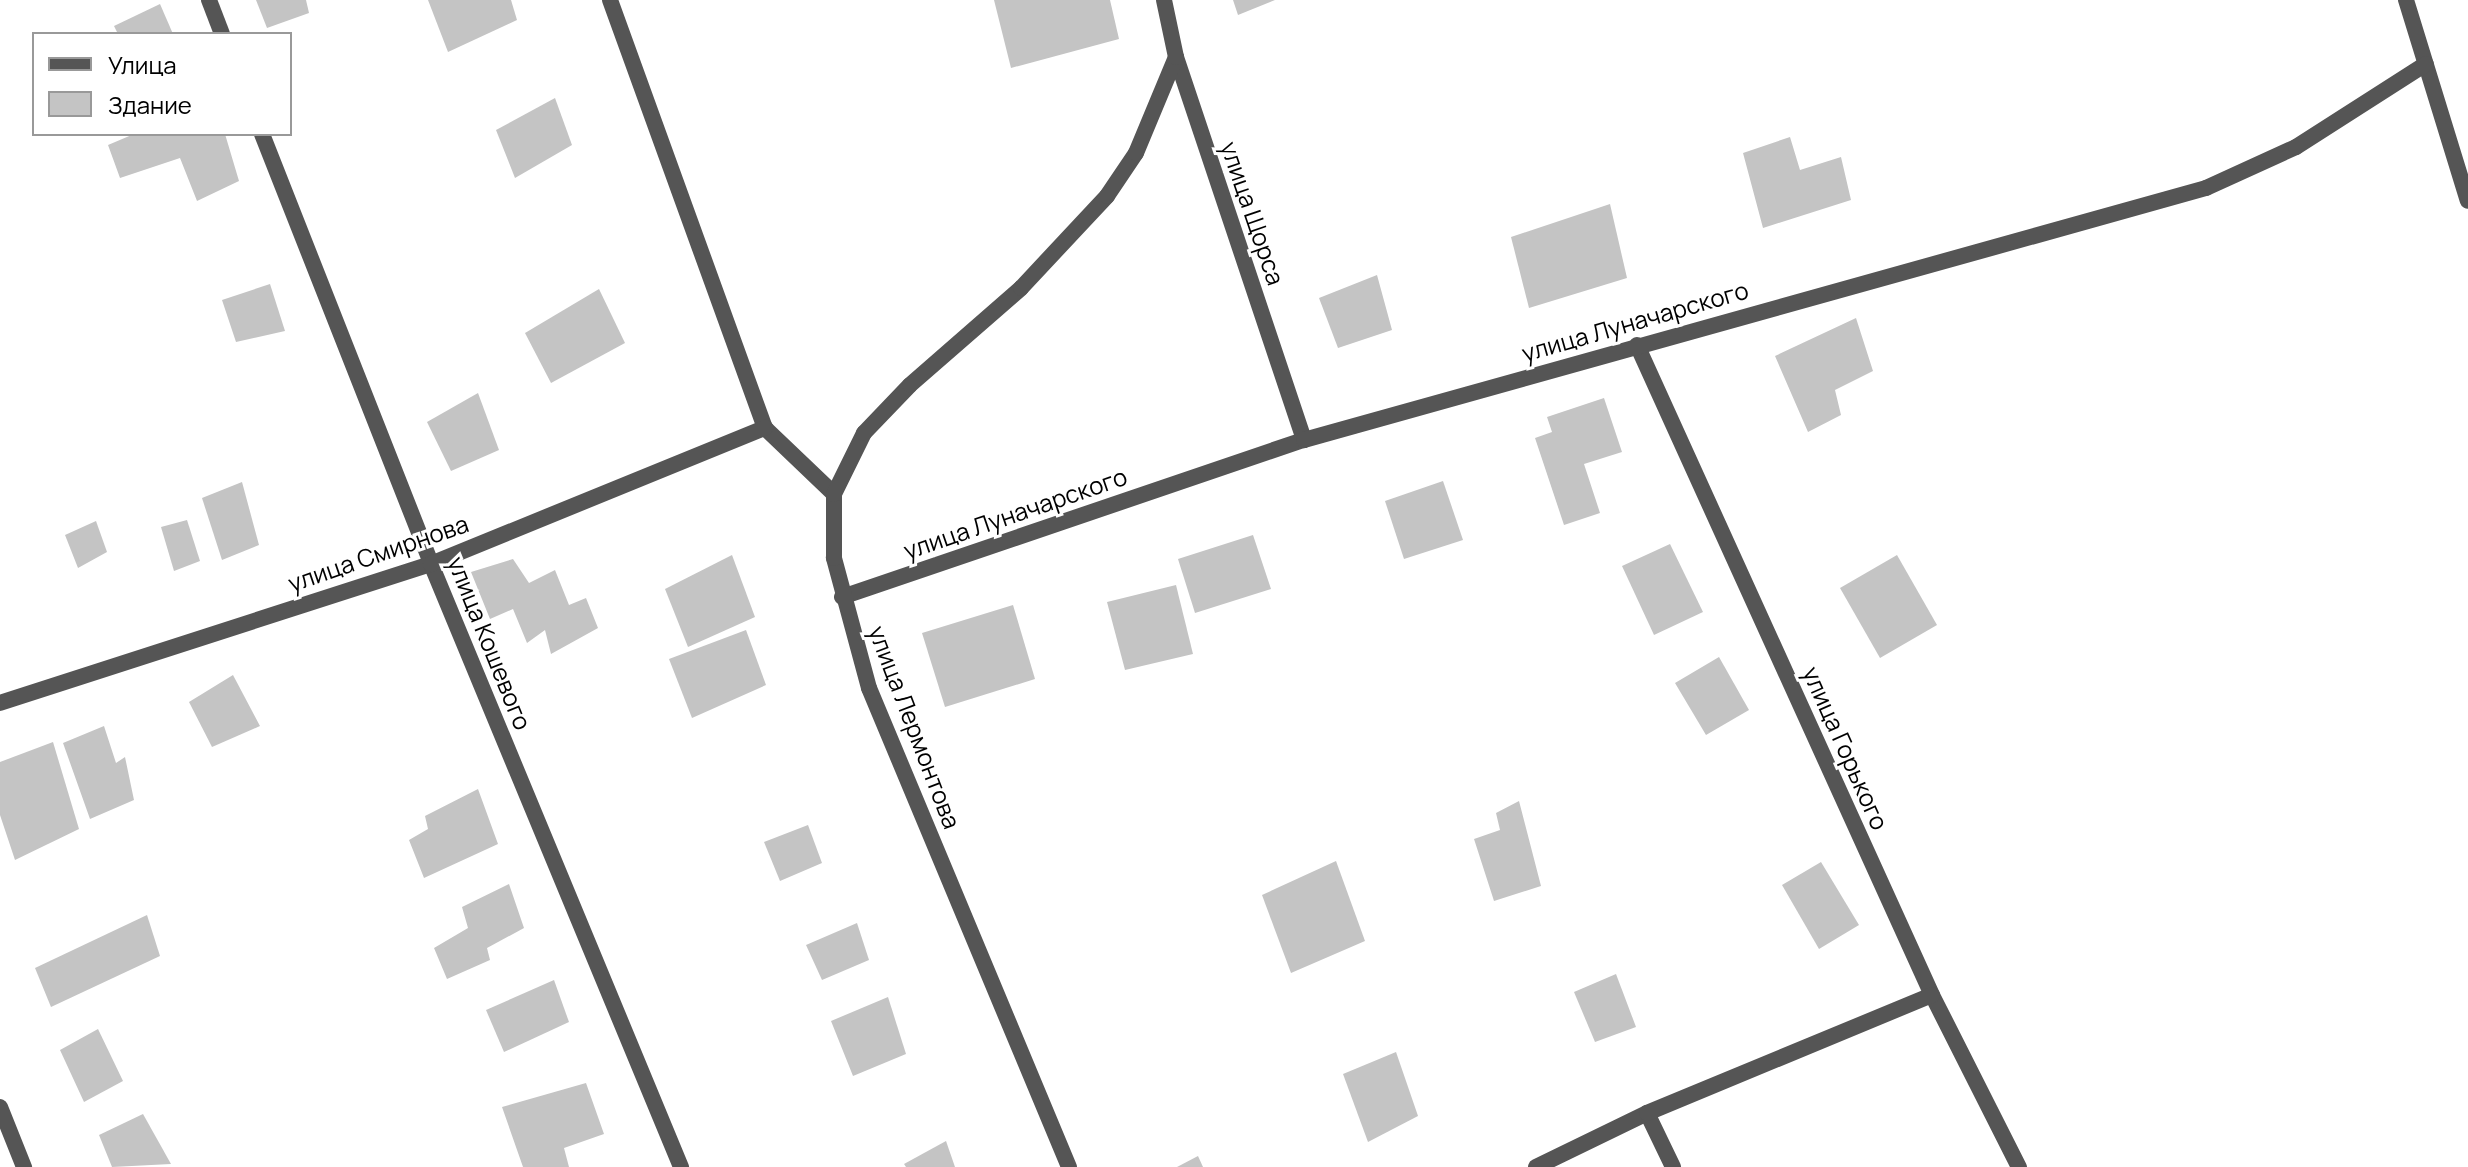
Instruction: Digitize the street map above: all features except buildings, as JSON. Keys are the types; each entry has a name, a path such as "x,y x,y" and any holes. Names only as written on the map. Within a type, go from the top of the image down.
{"street":[{"path":"209,0 221,32"},
{"path":"610,0 765,428 834,494 864,433 910,385 1021,288 1107,196 1136,153 1176,57"},
{"name":"улица Щорса","path":"1164,0 1176,57 1304,440"},
{"path":"2406,0 2468,201"},
{"name":"улица Луначарского","path":"842,597 1304,440 2206,188 2296,147 2426,64"},
{"name":"улица Кошевого","path":"263,136 431,564 681,1167"},
{"name":"улица Горького","path":"1637,345 1932,995 2019,1167"},
{"name":"улица Смирнова","path":"0,703 431,564 765,428"},
{"name":"улица Лермонтова","path":"834,494 834,558 842,597 869,688 1069,1167"},
{"path":"1536,1167 1647,1113 1932,995"},
{"path":"0,1107 24,1167"},
{"path":"1647,1113 1673,1167"}]}
